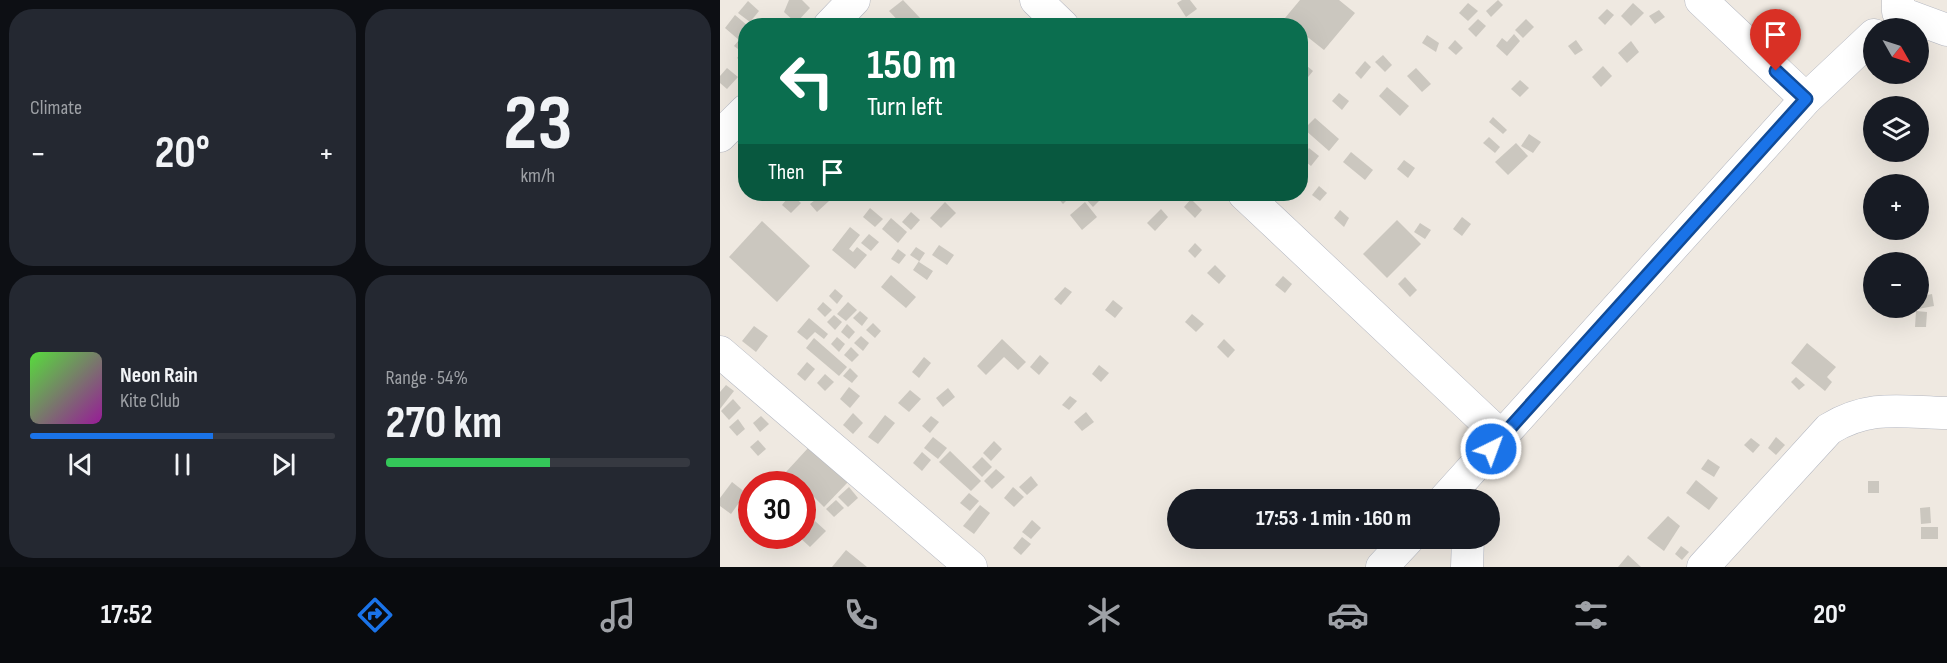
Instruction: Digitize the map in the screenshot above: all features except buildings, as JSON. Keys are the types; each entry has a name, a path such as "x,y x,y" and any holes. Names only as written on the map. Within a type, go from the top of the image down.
{"street":[{"path":"837,18 854,0"},
{"path":"1701,0 1806,99"},
{"path":"1897,10 1947,30"},
{"path":"1468,487 1502,437 1806,99 1863,45"},
{"path":"720,136 738,118"},
{"path":"1251,201 1502,437"},
{"path":"720,352 971,567"},
{"path":"1703,567 1829,429 1850,417 1870,411 1947,413"},
{"path":"1382,567 1399,549"},
{"path":"1467,567 1468,549"}],"route":[{"path":"1491,449 1806,99 1776,71"}]}
